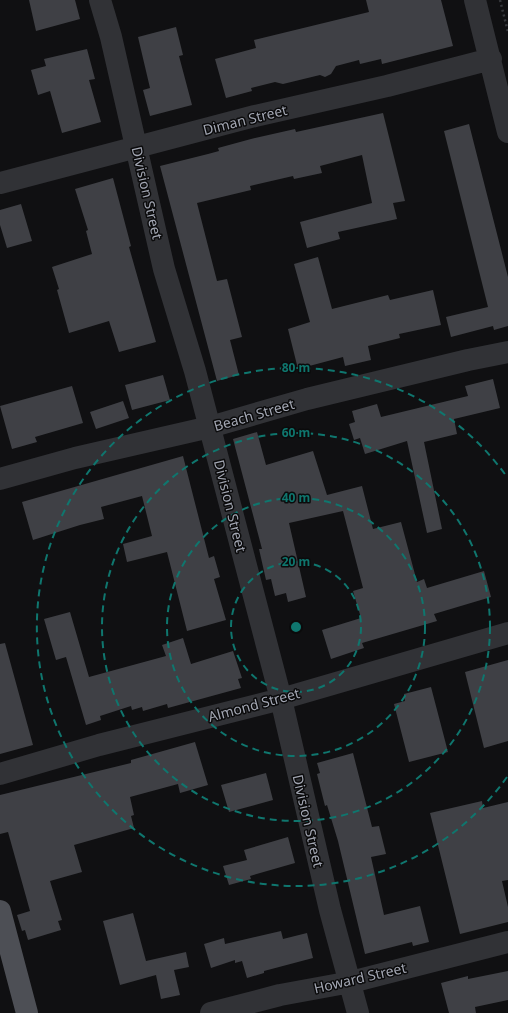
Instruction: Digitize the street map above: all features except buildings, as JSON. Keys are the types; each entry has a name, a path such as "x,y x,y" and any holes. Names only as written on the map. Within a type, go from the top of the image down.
{"main road":[{"path":"0,911 27,1013"}],"street":[{"name":"Division Street","path":"100,0 164,269 210,427 281,699 330,910 351,982 358,1013"},
{"path":"475,0 491,59 508,132"},
{"name":"Diman Street","path":"0,183 255,116 387,86 491,59"},
{"name":"Beach Street","path":"0,479 75,458 210,427 307,399 468,360 508,352"},
{"name":"Almond Street","path":"0,774 99,746 281,699 508,633"},
{"name":"Howard Street","path":"211,1013 280,995 351,982 508,942"}],"path":[{"path":"500,0 508,32"}]}
